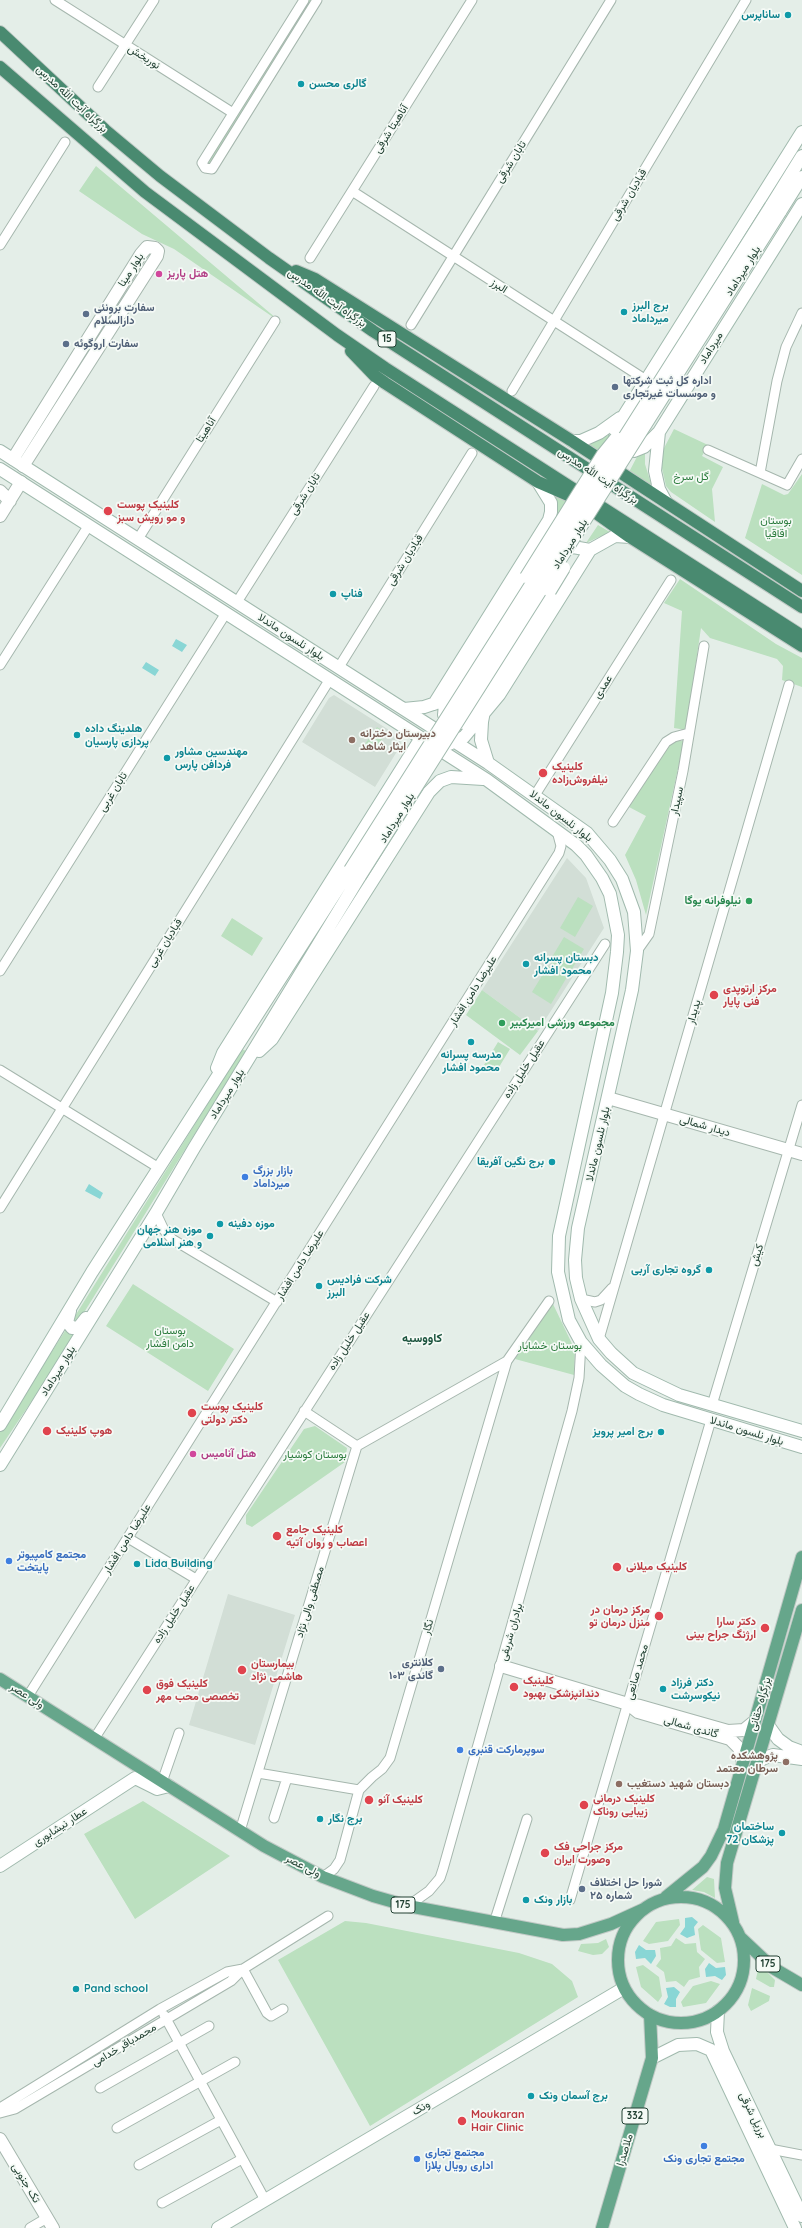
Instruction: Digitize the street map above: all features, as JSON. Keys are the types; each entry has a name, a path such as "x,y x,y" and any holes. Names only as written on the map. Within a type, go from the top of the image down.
{"highway":[{"name":"بزرگراه آیت الله مدرس","path":"0,32 105,130 160,176 269,258 373,331 802,607"},
{"name":"بزرگراه آیت الله مدرس","path":"0,67 145,192 337,335 385,368 802,636"},
{"path":"269,258 315,279 666,502 802,591"},
{"path":"337,335 375,376 385,383 538,482 572,496 630,538 802,646"},
{"path":"775,573 802,587"}],"main road":[{"path":"659,432 639,450 634,451 624,449 617,442 615,434 626,412 802,132"},
{"name":"بلوار میرداماد","path":"0,1425 73,1305 210,1088 355,874 775,209 802,156"},
{"name":"بلوار میرداماد","path":"775,209 802,177"},
{"name":"میرداماد","path":"666,502 659,489 655,471 659,432 802,204"},
{"name":"بلوار مینا","path":"13,459 141,254 148,247 155,248 158,251 157,256 23,466"},
{"path":"695,302 696,311 707,320 719,320 733,312"},
{"path":"676,333 680,330 689,329 698,335 704,342 706,356"},
{"path":"590,550 573,547 559,552 481,675 477,703 471,716 460,723 449,721 444,715 443,709 448,698 603,454 651,405"},
{"path":"488,763 482,740 484,714 492,687 626,469 651,405"},
{"path":"572,442 581,441 599,433 626,412"},
{"path":"20,447 31,454"},
{"name":"بلوار نلسون ماندلا","path":"0,451 488,763 587,833 610,860 622,879 634,912 637,951 632,990 576,1242 576,1278 581,1299 599,1339 611,1353 633,1373 679,1395 802,1431"},
{"name":"بلوار نلسون ماندلا","path":"2,474 21,482 457,760 558,831 586,855 602,878 614,907 618,934 612,993 559,1236 558,1272 561,1292 569,1320 581,1342 601,1366 626,1386 664,1406 802,1447"},
{"path":"0,516 21,482"},
{"path":"434,704 549,520 551,512 550,504 538,482"},
{"path":"0,491 10,501"},
{"path":"457,760 457,751 460,745 499,695 590,550 615,536 630,538"},
{"path":"404,709 434,704 448,698"},
{"path":"210,1088 222,1054 421,738"},
{"path":"436,747 460,745"},
{"path":"245,1066 272,1039 434,785 446,778 457,776 487,780"},
{"path":"389,788 403,783 411,786 418,796 418,808"},
{"name":"بلوار میرداماد","path":"0,1464 156,1213 245,1066 355,874"},
{"name":"دیدار شمالی","path":"608,1098 802,1154"},
{"path":"73,1305 68,1322 75,1328 79,1327 100,1301"},
{"name":"بزرگراه حقانی","path":"662,1899 700,1870 711,1856 724,1829 802,1557"},
{"name":"بزرگراه حقانی","path":"737,1931 725,1888 727,1863 802,1610"},
{"name":"گاندی شمالی","path":"501,1666 628,1704 728,1731 744,1730 755,1721"},
{"name":"ولی عصر","path":"0,1679 240,1831 323,1877 373,1896 408,1906 563,1935 579,1934 611,1924 644,1909"},
{"name":"گاندی شمالی","path":"628,1704 638,1712 730,1739 739,1748 743,1762"},
{"path":"768,1725 778,1739 789,1747 802,1752"},
{"path":"756,1765 762,1759 773,1755 802,1759"},
{"name":"عطار نیشابوری","path":"0,1866 135,1778 157,1789 165,1784"},
{"path":"687,1897 704,1901 721,1911 737,1931 744,1956 742,1974 731,1998 718,2011 702,2020 684,2023 666,2021 650,2015 633,2002 624,1988 618,1963 620,1945 626,1928 644,1909 662,1899 687,1897"},
{"name":"175","path":"737,1931 773,1968 802,1985"},
{"name":"ونک","path":"218,2228 624,1988"},
{"name":"برزیل شرقی","path":"718,2011 718,2040 802,2216"},
{"name":"ملاصدرا","path":"600,2228 652,2058 650,2015"},
{"name":"برزیل شرقی","path":"652,2058 678,2045 703,2046 711,2050 795,2228"},
{"name":"تک جنوبی","path":"0,2139 50,2223"}],"street":[{"name":"نوربخش","path":"55,0 233,113"},
{"path":"98,86 154,0"},
{"path":"304,0 202,163 204,168 212,169 317,0"},
{"name":"آناهیتا شرقی","path":"310,258 472,0"},
{"name":"تابان شرقی","path":"411,325 611,0"},
{"name":"قبادیان شرقی","path":"512,391 746,0"},
{"path":"0,245 65,142"},
{"name":"البرز","path":"352,192 646,380"},
{"path":"760,473 777,380 786,347 802,313"},
{"name":"آناهیتا","path":"138,539 274,321"},
{"name":"تابان شرقی","path":"237,602 374,386"},
{"path":"708,450 787,485 802,460"},
{"name":"قبادیان شرقی","path":"339,667 472,453"},
{"path":"0,665 89,525"},
{"name":"عمدی","path":"535,795 672,580"},
{"name":"تابان غربی","path":"0,972 226,613"},
{"name":"سپیدار","path":"637,951 649,934 689,733 704,646"},
{"name":"قبادیان غربی","path":"0,1208 330,679"},
{"name":"پدیدار","path":"599,1339 789,685"},
{"path":"613,822 666,742 674,737 689,733"},
{"name":"علیرضا دامن افشار","path":"28,1696 559,853 562,846 558,831"},
{"name":"عقیل خلیل زاده","path":"94,1739 605,944"},
{"path":"0,1070 159,1168"},
{"name":"کیش","path":"712,1405 802,1105"},
{"path":"156,1213 164,1230 172,1239 277,1302"},
{"path":"581,1299 595,1302 601,1300 606,1296 615,1283"},
{"path":"304,1411 357,1446 507,1361 549,1300"},
{"name":"برادران شریفی","path":"408,1906 429,1892 440,1878 572,1411 579,1378 581,1342"},
{"name":"نگار","path":"323,1877 334,1869 340,1860 359,1790 372,1776 382,1769 390,1758 507,1361"},
{"name":"محمد صانعی","path":"570,1900 711,1420"},
{"name":"مصطفی والی نژاد","path":"240,1831 357,1446"},
{"path":"128,1538 196,1580"},
{"path":"165,1784 179,1733"},
{"path":"258,1773 359,1790"},
{"path":"274,1818 287,1778"},
{"path":"494,1923 527,1819"},
{"name":"محمدباقر خدامی","path":"0,2113 15,2109 231,1981 243,1969 328,1916"},
{"path":"243,1969 267,2013 271,2016 283,2009"},
{"name":"محمدباقر خدامی","path":"0,2108 160,2009 227,1972 243,1969"},
{"path":"160,2009 265,2200"},
{"path":"100,2088 178,2042 209,2026"},
{"path":"117,2128 235,2062"},
{"path":"139,2165 221,2120"},
{"path":"770,2149 802,2155"},
{"path":"162,2203 242,2159"},
{"path":"30,2228 50,2223"}],"shaded area":[{"name":"دبیرستان دخترانه ایثار شاهد","path":"334,695 400,737 401,745 375,787 302,742 329,698"},
{"path":"567,858 586,878 604,928 538,1031 482,990"},
{"name":"بیمارستان هاشمی نژاد","path":"228,1594 295,1615 255,1745 189,1725"}],"green space":[{"path":"308,0 313,0 209,167 205,165"},
{"path":"96,166 283,324 174,249 142,234 79,191"},
{"name":"گل سرخ","path":"674,429 708,445 702,456 723,467 712,489 715,522 671,492 666,486 662,468 663,450"},
{"path":"611,434 612,437 599,455 580,443 599,439"},
{"path":"640,451 645,451 645,464 652,487 628,474"},
{"name":"بوستان اقاقیا","path":"802,474 802,575 745,538 762,484 784,495 788,494"},
{"path":"555,495 570,501 557,519 552,516"},
{"path":"598,525 610,532 586,543"},
{"path":"680,579 776,644 802,658 802,687 782,680 783,666 777,659 710,638 701,628 686,730 674,728 682,611 664,603"},
{"path":"377,727 386,733 375,750 365,744"},
{"path":"676,741 684,741 646,915 636,880 625,855 646,816 629,807 669,744"},
{"path":"578,897 593,906 575,937 560,928"},
{"path":"232,918 263,938 252,956 221,936"},
{"path":"564,937 584,949 569,974 549,962"},
{"path":"548,966 567,977 551,1004 532,992"},
{"name":"مجموعه ورزشی امیرکبیر","path":"482,990 538,1031 520,1055 466,1015"},
{"path":"498,1042 510,1049 496,1072 484,1065"},
{"path":"242,1049 246,1051 80,1319 75,1321 75,1316"},
{"name":"بوستان دامن افشار","path":"133,1284 234,1349 208,1391 106,1326"},
{"name":"بوستان خشایار","path":"553,1304 575,1350 574,1375 515,1359"},
{"path":"67,1328 72,1333 77,1334 0,1448 0,1432"},
{"name":"بوستان کوشیار","path":"315,1426 347,1448 345,1462 252,1527 246,1524 246,1515 304,1429"},
{"path":"143,1801 230,1856 135,1919 84,1834"},
{"path":"707,1877 714,1879 715,1898 704,1892 692,1890"},
{"path":"679,1919 680,1925 668,1941 649,1944 643,1941 656,1922"},
{"path":"345,1921 366,1923 519,1953 552,1964 572,1981 578,1997 370,2126 278,1960"},
{"path":"703,1925 721,1938 725,1962 717,1963 701,1950 698,1929"},
{"path":"676,1938 685,1944 696,1943 697,1952 705,1959 699,1967 700,1977 689,1980 684,1987 676,1981 666,1982 664,1972 656,1966 661,1959 660,1948 671,1946"},
{"path":"606,1939 609,1947 602,1954 593,1955 578,1951 581,1944 598,1943"},
{"path":"759,1964 775,1980 774,1987 770,1987 756,1979"},
{"path":"643,1965 659,1977 662,1996 658,2002 641,1987 636,1967"},
{"path":"711,1981 720,1984 706,2003 683,2007 681,2002 693,1986"},
{"path":"752,1988 770,1996 769,2001 751,2011 748,2005"}],"water":[{"path":"176,639 187,645 182,652 172,646"},
{"path":"146,662 159,670 155,676 142,668"},
{"path":"89,1184 103,1193 100,1199 85,1191"},
{"path":"692,1917 698,1922 694,1927 695,1935 687,1938 680,1934 685,1927 685,1918"},
{"path":"639,1945 646,1950 655,1950 656,1956 651,1964 645,1958 636,1959 635,1952"},
{"path":"709,1963 716,1968 725,1967 726,1975 722,1980 715,1976 706,1977 705,1969"},
{"path":"674,1987 680,1992 676,1999 676,2007 670,2007 664,2004 668,1997 666,1988"}],"place":[{"name":"ساناپرس","path":"788,15"},
{"name":"گالری محسن","path":"301,84"},
{"name":"هتل پاریز","path":"159,274"},
{"name":"برج البرز میرداماد","path":"624,312"},
{"name":"سفارت برونئی دارالسلام","path":"86,314"},
{"name":"سفارت اروگوئه","path":"66,344"},
{"name":"اداره کل ثبت شرکتها و موسسات غیرتجاری","path":"615,387"},
{"name":"کلینیک پوست و مو رویش سبز","path":"108,511"},
{"name":"فناپ","path":"333,594"},
{"name":"هلدینگ داده پردازی پارسیان","path":"77,735"},
{"name":"دبیرستان دخترانه ایثار شاهد","path":"352,740"},
{"name":"مهندسین مشاور فردافن پارس","path":"167,758"},
{"name":"کلینیک نیلفروش‌زاده","path":"543,773"},
{"name":"نیلوفرانه یوگا","path":"749,901"},
{"name":"دبستان پسرانه محمود افشار","path":"526,964"},
{"name":"مرکز ارتوپدی فنی پایار","path":"714,995"},
{"name":"مجموعه ورزشی امیرکبیر","path":"502,1023"},
{"name":"مدرسه پسرانه محمود افشار","path":"471,1042"},
{"name":"برج نگین آفریقا","path":"552,1162"},
{"name":"بازار بزرگ میرداماد","path":"245,1177"},
{"name":"موزه دفینه","path":"220,1224"},
{"name":"موزه هنر جهان و هنر اسلامی","path":"210,1236"},
{"name":"گروه تجاری آربی","path":"709,1270"},
{"name":"شرکت فرادیس البرز","path":"319,1286"},
{"name":"کلینیک پوست دکتر دولتى","path":"192,1413"},
{"name":"هوپ کلینیک","path":"47,1431"},
{"name":"برج امیر پرویز","path":"661,1432"},
{"name":"هتل آنامیس","path":"193,1454"},
{"name":"کلینیک جامع اعصاب و روان آتیه","path":"277,1536"},
{"name":"مجتمع کامپیوتر پایتخت","path":"9,1561"},
{"name":"Lida Building","path":"137,1564"},
{"name":"کلینیک میلانی","path":"617,1567"},
{"name":"مرکز درمان در منزل درمان تو","path":"659,1616"},
{"name":"دکتر سارا ارژنگ جراح بینی","path":"765,1628"},
{"name":"کلانتری ۱۰۳ گاندی","path":"441,1669"},
{"name":"بیمارستان هاشمی نژاد","path":"242,1670"},
{"name":"کلینیک دندانپزشکی بهبود","path":"514,1687"},
{"name":"دکتر فرزاد نیکوسرشت","path":"663,1689"},
{"name":"کلینیک فوق تخصصی محب مهر","path":"147,1690"},
{"name":"سوپرمارکت قنبری","path":"460,1750"},
{"name":"پژوهشکده سرطان معتمد","path":"786,1762"},
{"name":"دبستان شهید دستغیب","path":"619,1784"},
{"name":"کلینیک آنو","path":"369,1800"},
{"name":"کلینیک درمانی زیبایی روناک","path":"584,1805"},
{"name":"برج نگار","path":"320,1819"},
{"name":"ساختمان پزشکان 72","path":"782,1833"},
{"name":"مرکز جراحی فک وصورت ایران","path":"545,1853"},
{"name":"شورا حل اختلاف شماره ۲۵","path":"582,1889"},
{"name":"بازار ونک","path":"526,1900"},
{"name":"Pand school","path":"76,1989"},
{"name":"برج آسمان ونک","path":"531,2096"},
{"name":"Moukaran Hair Clinic","path":"462,2121"},
{"name":"مجتمع تجاری ونک","path":"704,2146"},
{"name":"مجتمع تجاری اداری رویال پلازا","path":"417,2159"}],"district":[{"name":"کاووسیه","path":"422,1338"}]}
